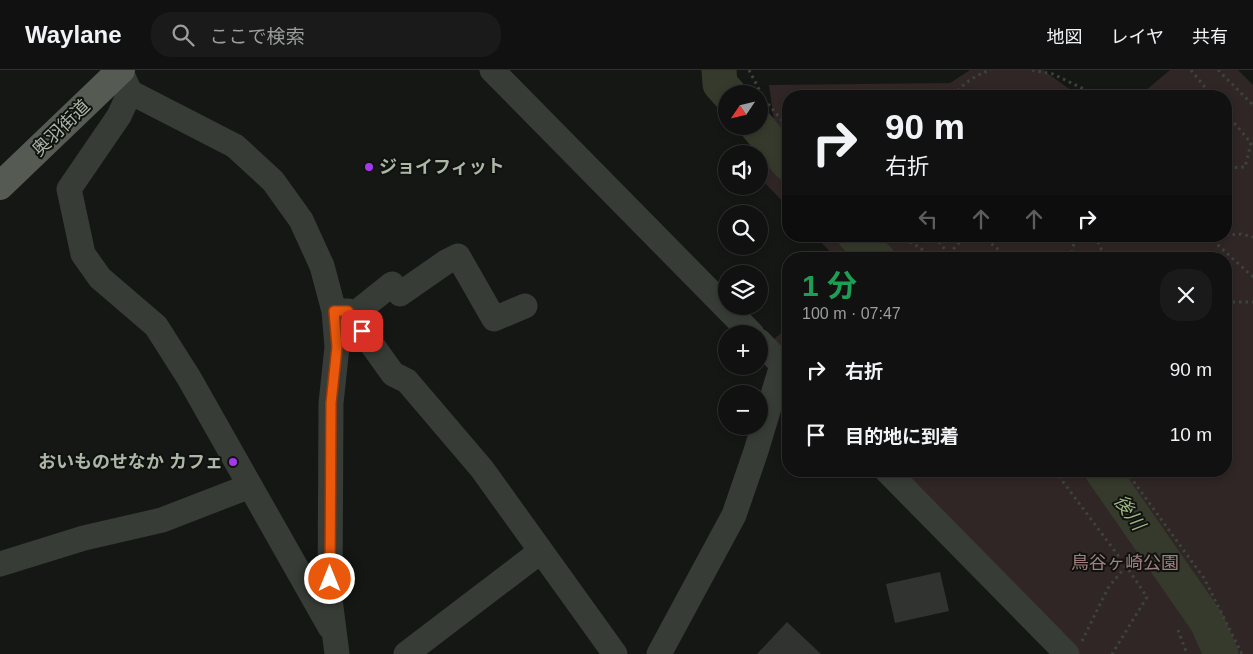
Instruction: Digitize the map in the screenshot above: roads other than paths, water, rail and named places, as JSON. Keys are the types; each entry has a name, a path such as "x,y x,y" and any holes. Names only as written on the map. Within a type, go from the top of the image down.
{"main road":[{"name":"奥羽街道","path":"0,186 123,76"}],"street":[{"path":"492,70 743,325"},
{"path":"335,643 250,486 189,378 156,326 100,278 83,254 69,189 119,116 123,76 235,146 273,181 301,220 343,314 393,374 407,381 482,469 615,654"},
{"path":"335,643 330,599 331,403 337,347 343,314 392,284 400,294 446,262 458,256 494,319 525,306"},
{"path":"768,350 782,365"},
{"path":"659,654 734,515 782,377"},
{"path":"893,477 1074,649"},
{"path":"0,564 84,538 162,520 250,486"},
{"path":"406,654 541,551"}],"waterway":[{"name":"後川","path":"719,70 721,85"},
{"name":"後川","path":"765,135 782,156"},
{"name":"後川","path":"861,242 871,252"},
{"name":"後川","path":"1106,477 1207,622 1221,654"}],"place":[{"name":"ジョイフィット","path":"369,167"},
{"name":"おいものせなか カフェ","path":"233,462"}],"park label":[{"name":"鳥谷ヶ崎公園","path":"1125,563"}]}
